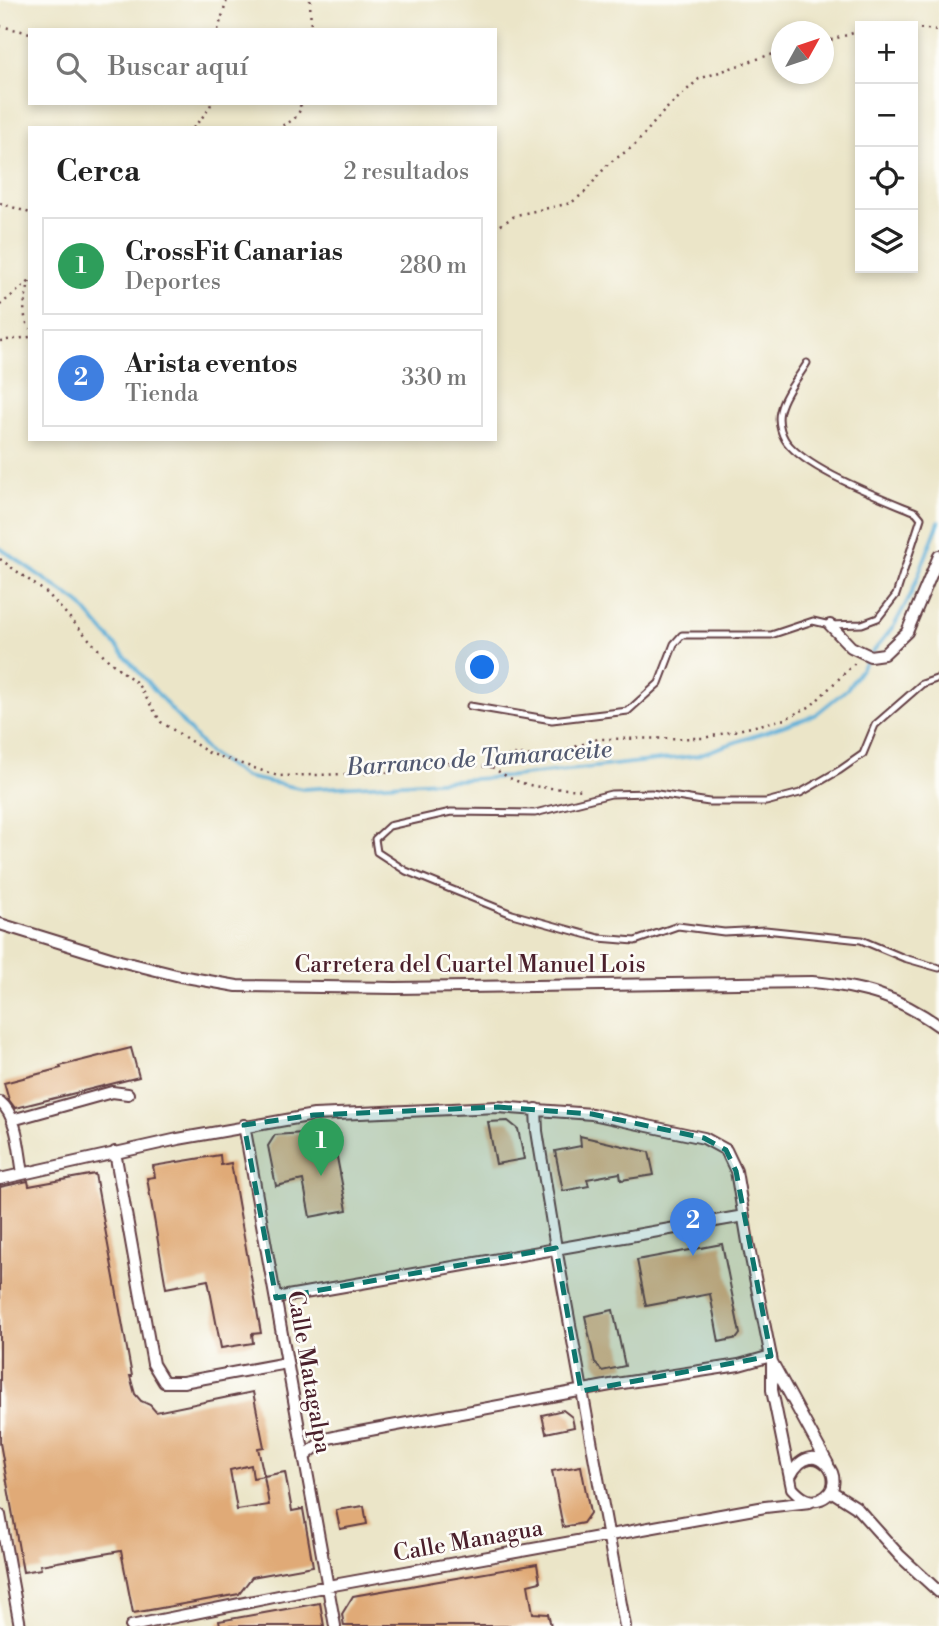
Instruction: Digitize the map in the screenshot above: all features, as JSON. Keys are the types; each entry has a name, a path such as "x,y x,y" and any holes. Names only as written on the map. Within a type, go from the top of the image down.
{"street":[{"path":"830,625 851,647 870,656 884,654 907,632 939,556"},
{"name":"Carretera del Cuartel Manuel Lois","path":"0,924 120,961 180,976 237,986 396,988 812,982 853,986 884,996 916,1010 939,1026"},
{"path":"12,1120 112,1092 128,1094"},
{"path":"0,1102 7,1108 12,1120 23,1173"},
{"path":"0,1179 244,1125 314,1115 498,1107 536,1109 592,1114 704,1138 726,1150 736,1171 772,1359 772,1390 792,1488 801,1498 814,1501 824,1498 831,1491 834,1478 830,1467 772,1359"},
{"path":"536,1109 537,1132 556,1248 625,1626"},
{"name":"Calle Matagalpa","path":"244,1125 335,1626"},
{"path":"115,1152 153,1364 164,1382 183,1382 287,1363"},
{"path":"276,1298 744,1216"},
{"path":"304,1457 325,1439 338,1436 772,1359"},
{"path":"791,1475 797,1464 807,1458 820,1459 830,1467"},
{"path":"831,1491 856,1507 900,1556 939,1592"},
{"name":"Calle Managua","path":"131,1626 328,1586 765,1507 814,1501"},
{"path":"0,1515 20,1626"}],"lane":[{"path":"470,706 552,720 628,711 659,683 674,644 682,635 771,635 813,621 830,625 862,624 878,618 896,595 921,518 916,513 862,489 801,456 788,444 780,428 780,411 807,363"},
{"path":"939,678 922,684 875,725 863,754 800,793 766,802 709,802 651,793 611,794 535,813 451,812 389,826 375,839 377,852 406,871 512,915 599,938 635,941 678,926 724,932 765,930 861,940 904,958 939,968"}],"path":[{"path":"219,28 227,0"},
{"path":"310,0 311,28"},
{"path":"0,26 28,33"},
{"path":"918,28 939,30"},
{"path":"834,39 855,33"},
{"path":"497,228 516,215 570,203 585,192 608,164 634,146 665,110 699,79 771,54"},
{"path":"195,126 211,105"},
{"path":"281,126 291,122 301,106"},
{"path":"0,203 28,212"},
{"path":"0,305 28,283"},
{"path":"28,288 23,306 28,325"},
{"path":"0,341 28,337"},
{"path":"0,559 48,594 109,662 136,683 160,722 209,753 278,776 385,773 444,763 492,767 506,777 531,788 588,791"},
{"path":"492,767 510,755 548,755 598,739 704,738 785,719 811,706 866,653"}],"highlighted area":[{"path":"498,1107 592,1114 704,1138 726,1150 736,1171 771,1356 581,1391 556,1248 276,1298 244,1125 314,1115"}],"building":[{"path":"131,1048 139,1077 15,1108 9,1100 4,1083"},
{"path":"508,1121 518,1129 524,1159 496,1164 488,1122"},
{"path":"332,1131 347,1210 310,1217 303,1180 276,1186 268,1146 275,1135"},
{"path":"580,1136 649,1152 654,1175 621,1180 620,1173 587,1179 589,1186 563,1191 555,1151 581,1146"},
{"path":"220,1155 221,1165 231,1163 261,1333 252,1334 253,1343 221,1348 208,1280 166,1288 147,1178 155,1177 153,1166"},
{"path":"95,1174 135,1394 156,1412 253,1392 264,1447 258,1448 264,1476 285,1472 292,1511 303,1509 313,1566 252,1577 239,1594 133,1613 121,1551 40,1565 41,1569 23,1572 0,1443 0,1187 28,1181 29,1186","holes":["251,1465 253,1478 264,1476 269,1505 237,1510 230,1470"]},
{"path":"722,1244 740,1334 737,1338 719,1342 710,1294 646,1306 637,1260"},
{"path":"613,1310 625,1366 602,1371 595,1363 585,1316"},
{"path":"563,1410 572,1417 574,1427 546,1433 542,1415"},
{"path":"581,1466 590,1513 583,1523 563,1527 552,1471"},
{"path":"364,1506 367,1524 340,1529 336,1510"},
{"path":"537,1564 540,1582 528,1585 533,1613 548,1614 551,1626 344,1626 342,1614 353,1596"},
{"path":"320,1603 324,1626 220,1626 219,1621"}],"waterway":[{"name":"Barranco de Tamaraceite","path":"872,653 894,626 911,594 939,522"},
{"name":"Barranco de Tamaraceite","path":"0,548 79,603 209,753 245,777 303,789 506,777 695,756 815,715 847,689 868,659"}],"place":[{"name":"CrossFit Canarias","path":"321,1176"},
{"name":"Arista eventos","path":"693,1256"}]}
